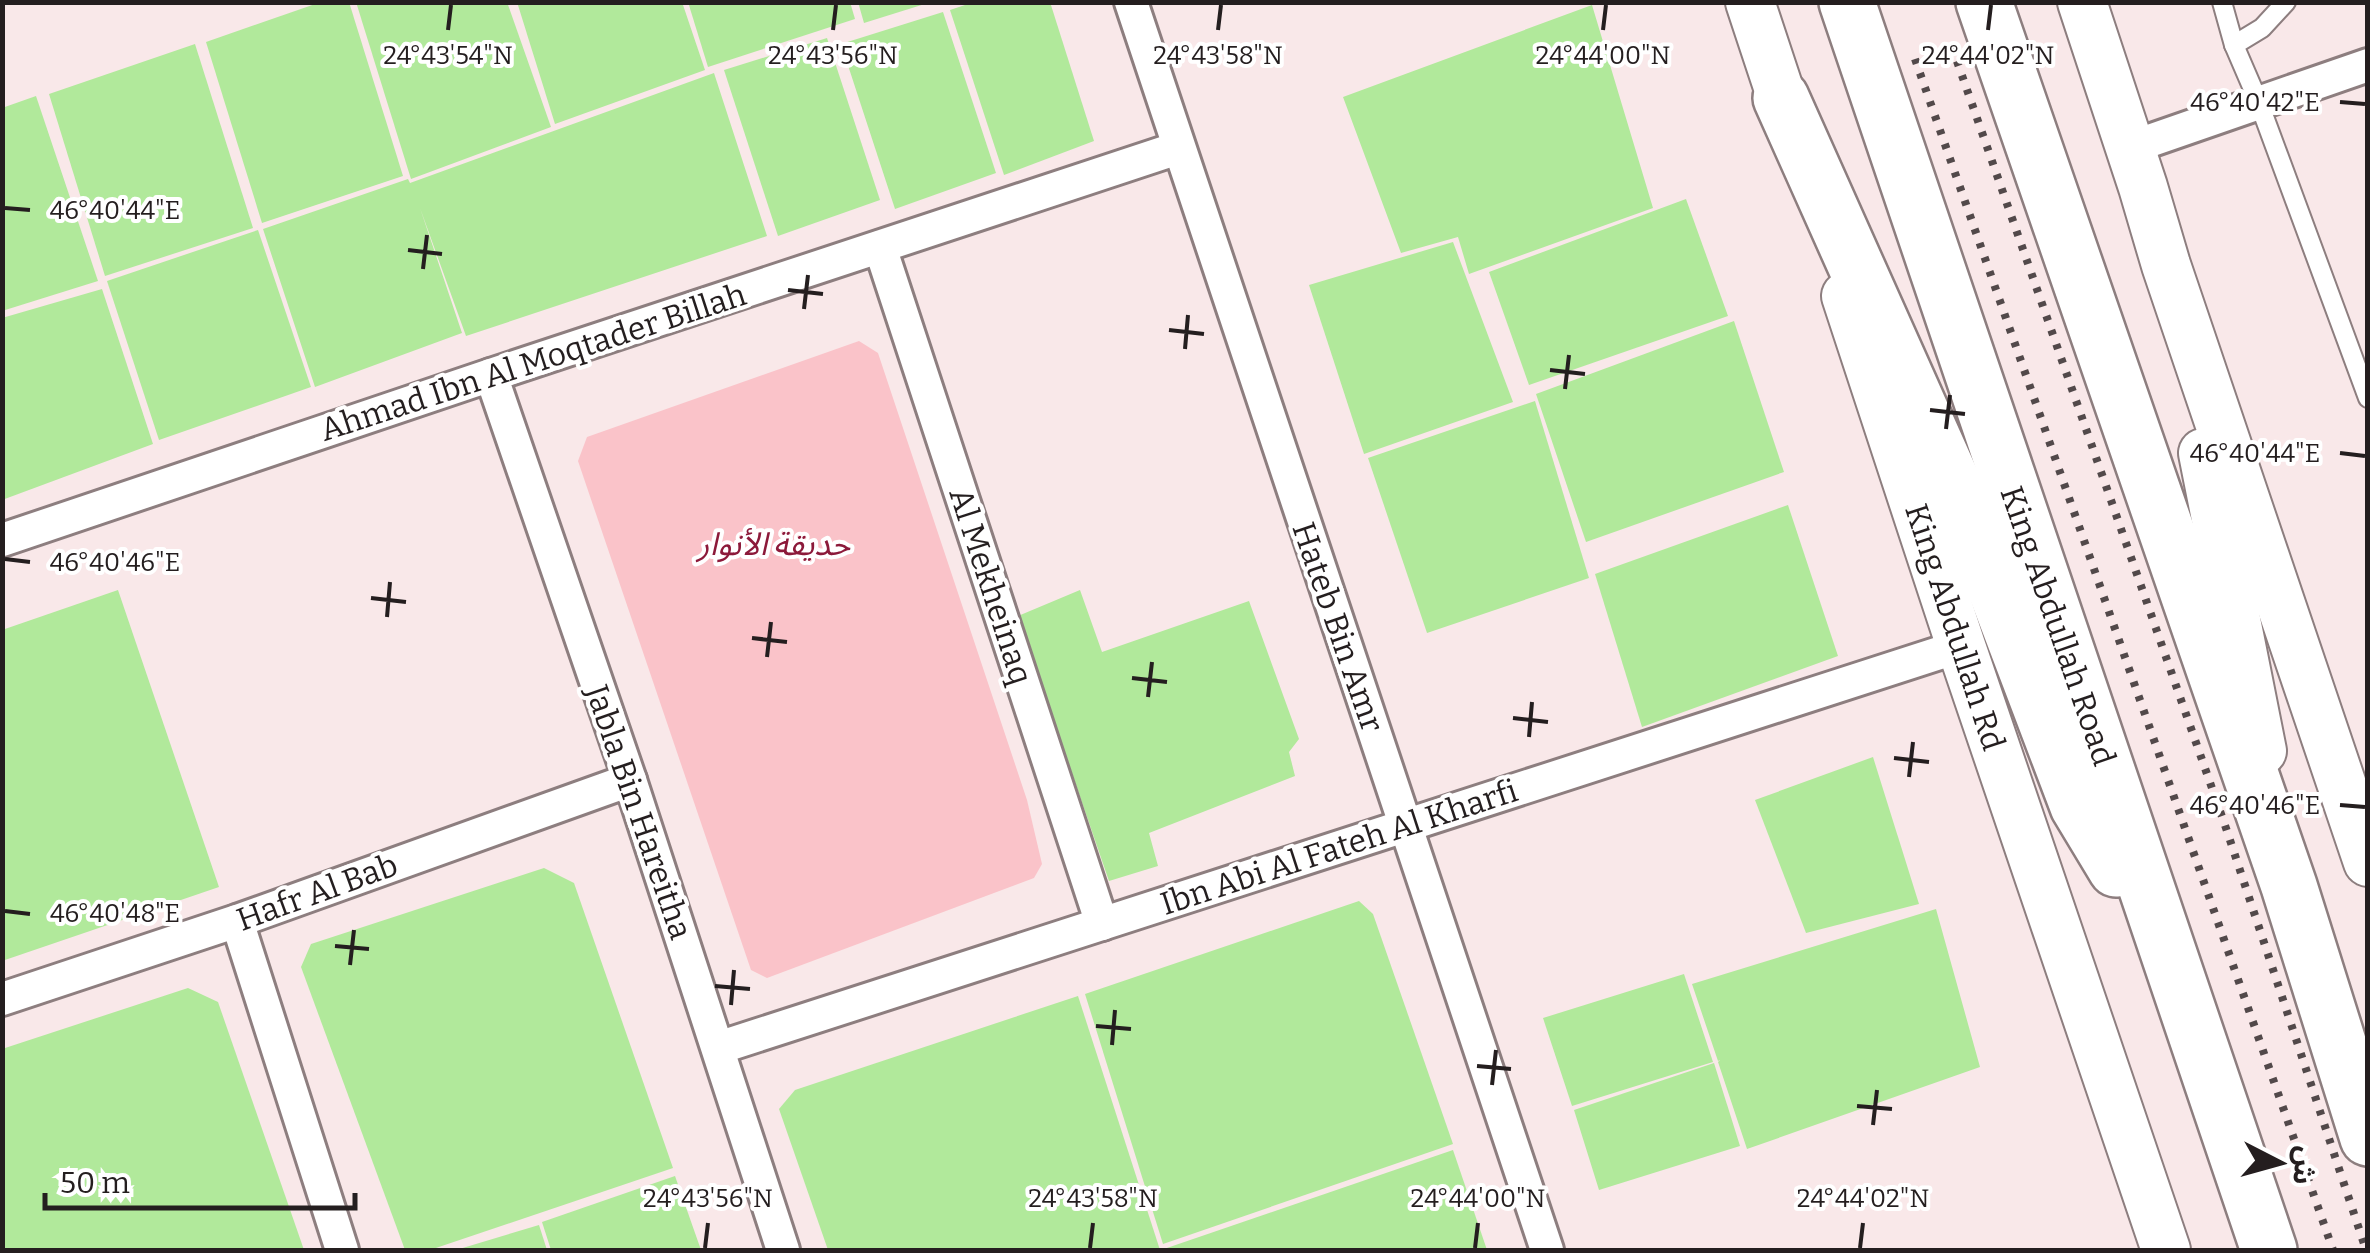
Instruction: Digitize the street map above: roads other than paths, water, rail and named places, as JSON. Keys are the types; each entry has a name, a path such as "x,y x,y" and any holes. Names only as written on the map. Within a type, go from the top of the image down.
{"highway":[{"name":"King Abdullah Road","path":"1847,2 2269,1250"},
{"path":"1984,2 2289,886 2368,1138"},
{"path":"1781,98 1968,519 2078,806 2173,965"}],"main road":[{"name":"King Abdullah Rd","path":"1750,2 1961,646 2166,1250"},
{"path":"2082,2 2144,186 2166,265 2368,862"},
{"path":"2166,265 2289,886"}],"street":[{"name":"Hateb Bin Amr","path":"1131,2 1547,1250"},
{"path":"2130,148 2368,65"},
{"name":"Ahmad Ibn Al Moqtader Billah","path":"2,540 1178,148"},
{"name":"Al Mekheinaq","path":"880,248 1102,924"},
{"name":"Jabla Bin Hareitha","path":"490,376 630,780 783,1250"},
{"name":"Ibn Abi Al Fateh Al Kharfi","path":"718,1048 1961,646"},
{"name":"Hafr Al Bab","path":"2,999 237,921 630,780"},
{"path":"237,921 342,1250"}],"lane":[{"path":"2222,2 2234,45 2259,102 2368,398"},
{"path":"2234,45 2262,28 2286,2"}],"railway":[{"path":"1952,47 2227,831 2366,1250"},
{"path":"1915,59 2333,1250"}],"park label":[{"name":"حديقة الأنوار","path":"774,544"}]}
